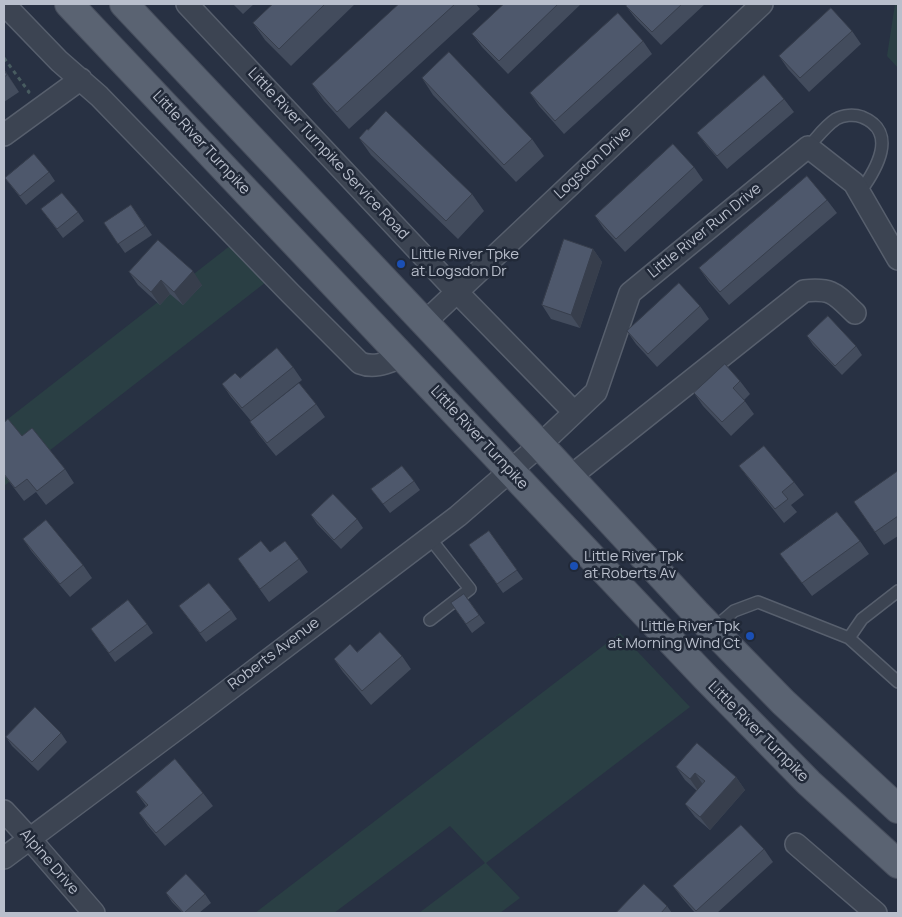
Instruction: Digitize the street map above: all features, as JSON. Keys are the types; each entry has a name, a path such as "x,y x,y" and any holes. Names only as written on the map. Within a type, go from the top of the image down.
{"main road":[{"name":"Little River Turnpike","path":"69,4 706,678 809,783 898,864"},
{"path":"124,4 712,630 790,708 898,808"}],"street":[{"path":"4,4 60,61 81,79 360,363 375,366 402,357"},
{"name":"Little River Turnpike Service Road","path":"187,4 457,292 574,412"},
{"name":"Logsdon Drive","path":"424,323 762,4"},
{"path":"4,135 81,79"},
{"path":"808,147 854,183 898,259"},
{"name":"Little River Run Drive","path":"540,445 596,392 630,293 808,147"},
{"path":"570,477 804,291 820,290 833,292 855,313"},
{"name":"Roberts Avenue","path":"4,858 458,516 540,445"},
{"name":"Alpine Drive","path":"4,811 94,913"},
{"path":"796,844 876,913"}],"lane":[{"path":"808,147 835,120 844,116 859,116 877,126 880,133 881,151 871,176 860,192"},
{"path":"429,537 470,589 430,620"},
{"path":"849,638 862,619 898,591"},
{"path":"712,630 734,610 758,602 849,638 898,682"}],"path":[{"path":"4,58 29,92 23,97"}],"green space":[{"path":"895,4 898,4 898,68 887,56"},
{"path":"240,238 275,275 4,486 4,422"},
{"path":"620,633 690,707 486,863 520,898 500,913 419,913 485,863 450,826 334,913 255,913"}],"building":[{"path":"273,4 325,4 279,49 253,23"},
{"path":"399,4 455,4 337,112 312,84"},
{"path":"504,4 558,4 499,61 472,34"},
{"path":"628,4 682,4 652,32 626,6"},
{"path":"831,8 852,31 800,78 779,56"},
{"path":"618,13 643,41 555,121 530,93"},
{"path":"449,52 532,139 504,165 422,78"},
{"path":"764,75 784,99 717,156 697,133"},
{"path":"386,111 472,194 446,221 359,138"},
{"path":"673,144 694,167 616,239 595,216"},
{"path":"34,154 49,172 20,196 5,178"},
{"path":"807,176 827,200 720,292 699,268"},
{"path":"62,193 78,212 57,229 41,209"},
{"path":"131,205 145,226 118,244 104,223"},
{"path":"564,239 593,249 571,315 542,305"},
{"path":"158,240 193,271 174,292 161,280 151,292 129,272"},
{"path":"679,283 700,306 648,354 627,331"},
{"path":"828,316 856,346 835,366 807,336"},
{"path":"277,348 293,367 242,408 222,384 235,373 240,378"},
{"path":"725,364 740,381 733,388 745,401 722,422 694,393"},
{"path":"299,383 316,404 267,443 250,422"},
{"path":"8,419 22,436 32,428 65,469 37,491 27,479 15,488 4,474 4,423"},
{"path":"764,446 794,482 782,492 788,499 775,509 739,466"},
{"path":"402,466 414,481 383,504 371,489"},
{"path":"898,471 898,516 875,532 854,502"},
{"path":"333,494 357,519 334,540 311,515"},
{"path":"837,512 860,541 802,583 780,554"},
{"path":"46,520 83,565 60,584 23,539"},
{"path":"489,531 517,570 497,584 469,545"},
{"path":"261,541 270,552 285,541 299,559 260,589 238,559"},
{"path":"209,583 231,610 200,633 179,606"},
{"path":"464,594 479,615 466,624 451,603"},
{"path":"128,600 147,624 109,653 91,629"},
{"path":"380,632 402,656 362,691 334,659 350,644 357,652"},
{"path":"35,707 61,733 32,762 6,737"},
{"path":"697,743 736,777 700,817 685,804 705,781 695,773 690,779 676,767"},
{"path":"175,759 203,793 156,833 139,813 148,805 136,792"},
{"path":"741,825 764,849 696,911 673,886"},
{"path":"186,874 205,894 184,913 166,893"},
{"path":"644,884 667,906 661,913 616,913"}],"place":[{"name":"Little River Tpke at Logsdon Dr","path":"401,264"},
{"name":"Little River Tpk at Roberts Av","path":"574,566"},
{"name":"Little River Tpk at Morning Wind Ct","path":"750,636"}]}
